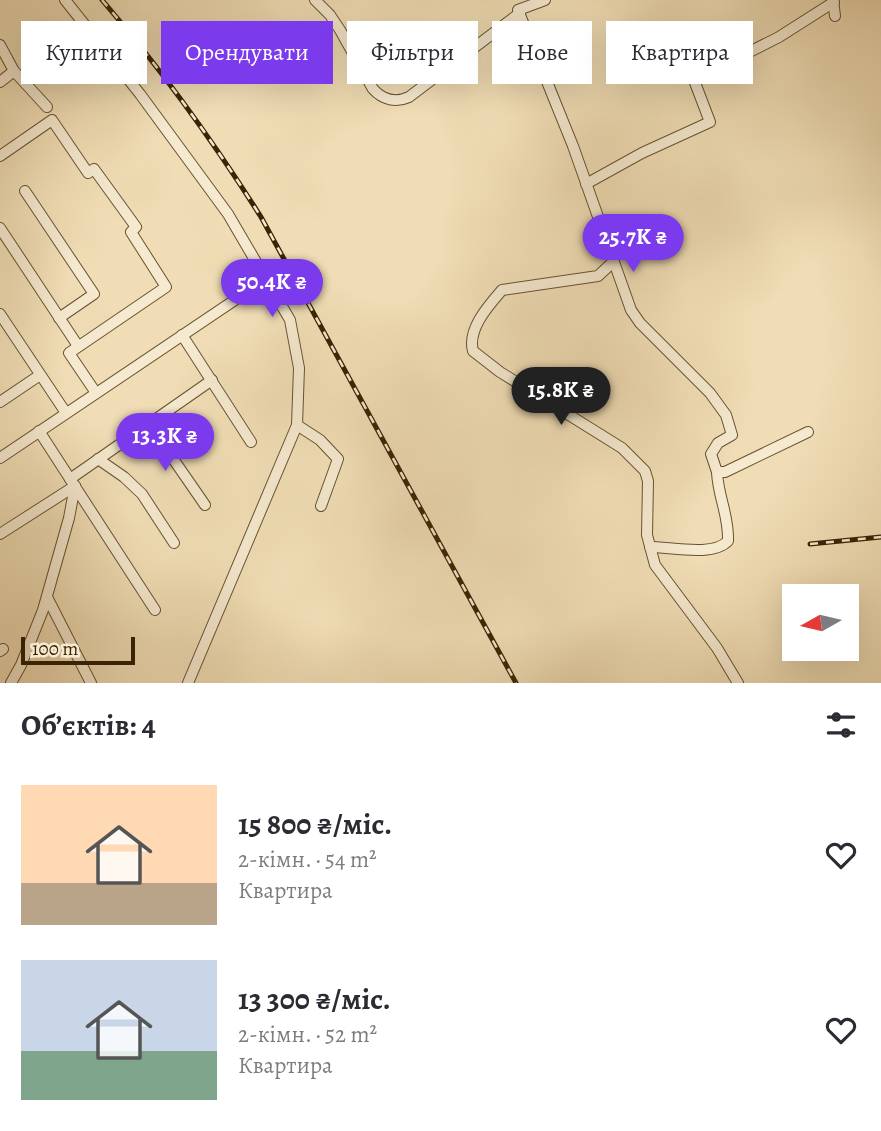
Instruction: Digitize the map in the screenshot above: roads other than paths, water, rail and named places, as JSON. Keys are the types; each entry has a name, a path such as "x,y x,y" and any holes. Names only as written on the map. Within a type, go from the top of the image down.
{"street":[{"path":"65,0 140,94 228,214 290,320 299,368 296,425 188,683"},
{"path":"315,0 340,30 373,89 379,95 396,101 409,97 517,8 545,0"},
{"path":"586,184 642,153 710,121 694,80 779,37 833,1 835,16"},
{"path":"517,8 573,146 631,310 640,323 710,393 726,415 732,435 718,443 711,454 717,472 718,489 727,513 728,541 723,546 710,549 650,547"},
{"path":"0,45 14,71 47,107"},
{"path":"0,82 14,71"},
{"path":"0,156 52,120 88,173 94,169 136,227 131,232 166,287 69,353 96,393"},
{"path":"25,191 94,295 60,318"},
{"path":"0,228 78,346"},
{"path":"613,262 598,276 502,290 482,314 471,346 473,351 500,372 622,448 645,471 648,481 647,535 655,565 717,648 738,683"},
{"path":"0,457 267,279"},
{"path":"0,314 66,413"},
{"path":"182,335 251,442"},
{"path":"0,402 40,375"},
{"path":"0,534 72,482 98,459 212,380"},
{"path":"149,424 205,505"},
{"path":"296,425 320,440 338,459 321,506"},
{"path":"39,431 155,610"},
{"path":"717,472 725,472 808,432"},
{"path":"98,459 142,494 174,543"},
{"path":"10,683 21,665 47,597 69,518 72,482"},
{"path":"47,597 90,683"}],"railway":[{"path":"102,0 186,106 261,217 516,683"},
{"path":"810,544 881,537"}]}
